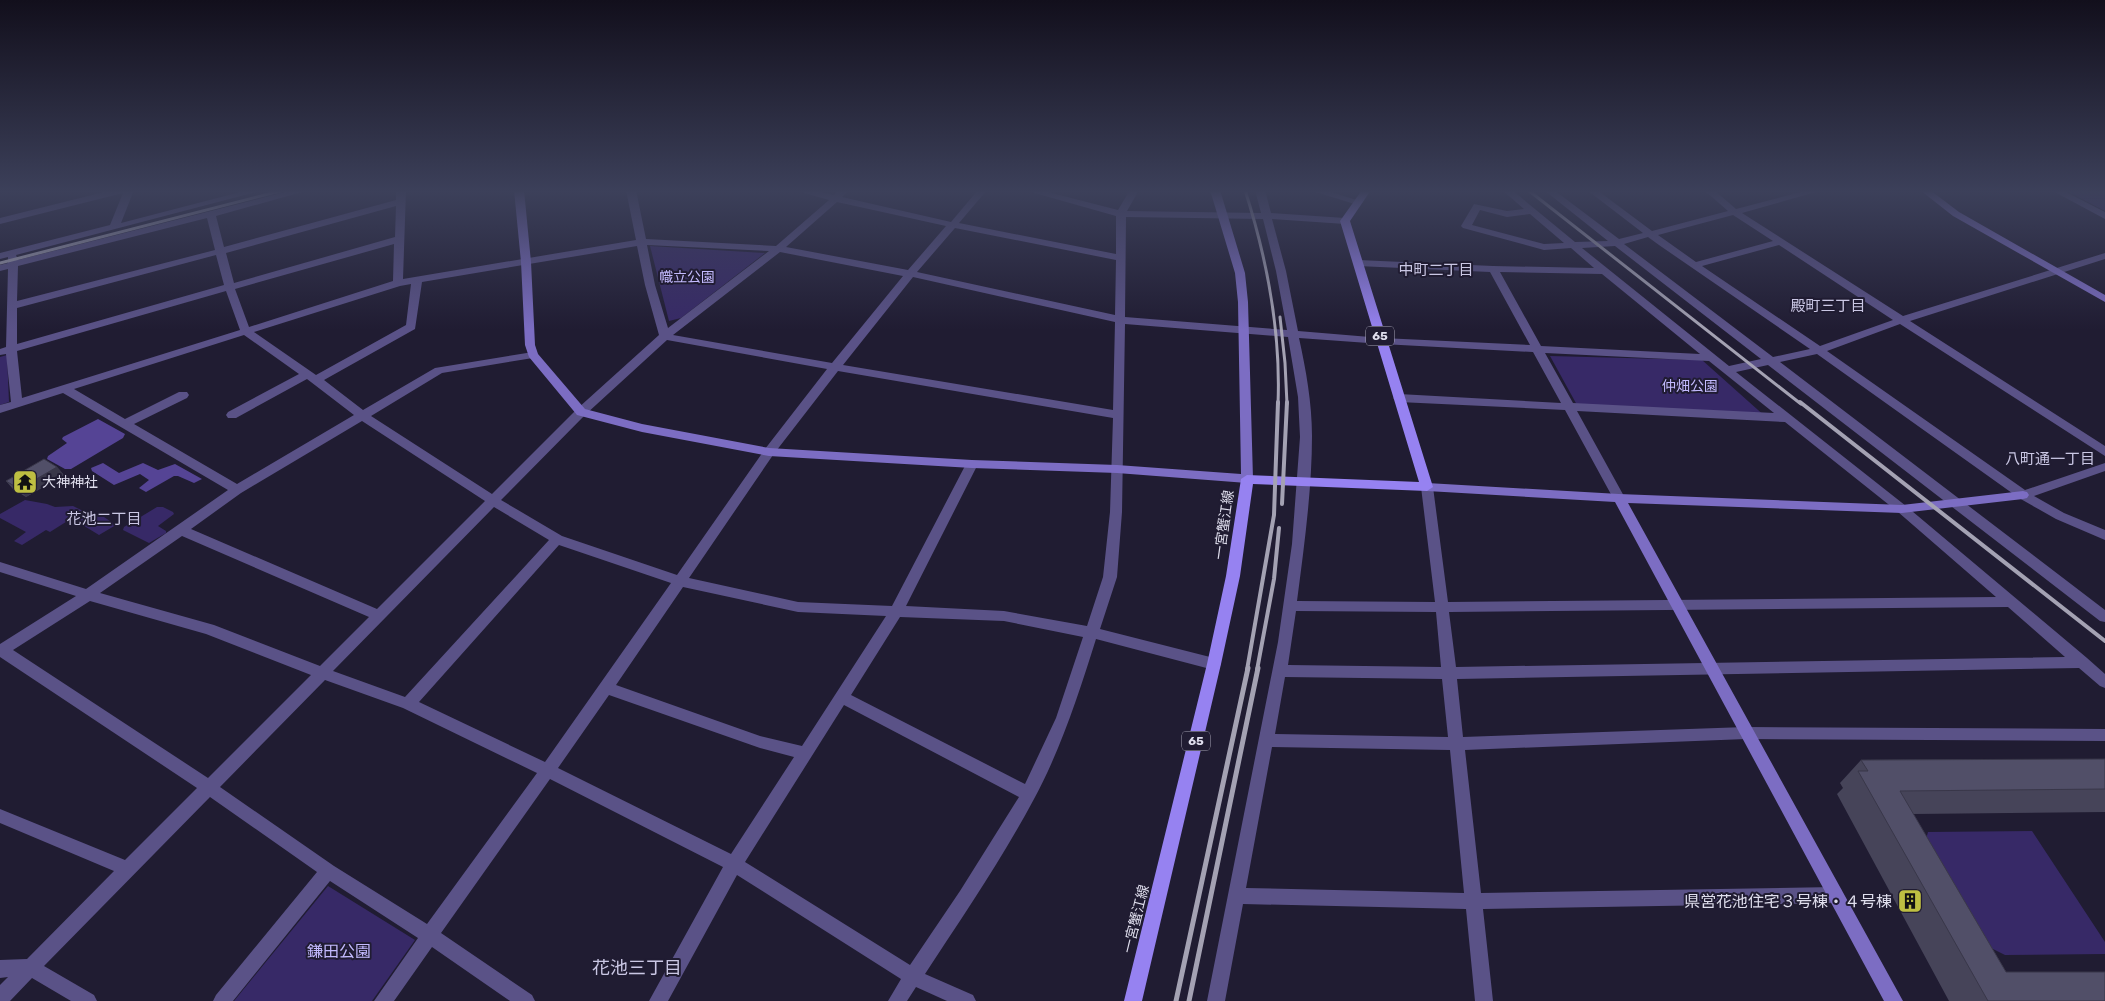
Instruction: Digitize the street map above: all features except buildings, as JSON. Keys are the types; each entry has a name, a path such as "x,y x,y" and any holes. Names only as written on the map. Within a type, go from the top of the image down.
{"main road":[{"name":"65","path":"1349,237 1427,487"},
{"name":"一宮蟹江線","path":"1133,1001 1214,664 1233,576 1247,479 1303,483 1427,487"}],"street":[{"path":"0,256 77,237"},
{"path":"0,268 121,237"},
{"path":"217,237 230,289 246,332 312,377 363,416 492,500 556,539 681,581 798,607 1004,616 1093,633 1214,664"},
{"path":"12,306 273,237"},
{"path":"398,283 400,237"},
{"path":"524,237 530,345 533,355 581,412 642,428 769,452 972,464 1117,469 1247,479 1240,273 1229,237"},
{"path":"641,237 650,285 665,336"},
{"path":"0,998 581,412 665,336 792,237"},
{"path":"383,1001 606,688 769,452 834,367 943,237"},
{"path":"1016,237 1121,258"},
{"path":"897,1001 966,897 1029,794 1064,718 1110,578 1116,512 1121,320 1121,237"},
{"path":"1216,1001 1290,606 1303,483 1306,438 1304,397 1282,271 1272,237"},
{"path":"1506,237 1544,247 1616,243 1640,237"},
{"path":"1563,237 1902,509 2105,682"},
{"path":"1608,237 2105,617"},
{"path":"1655,237 1819,350 2023,495 2060,516 2105,535"},
{"path":"1773,237 2105,452"},
{"path":"1995,237 2105,299"},
{"path":"0,352 400,240"},
{"path":"0,410 398,283 642,242 778,249 910,274 1121,320 1243,331 1293,332 1382,341 1713,358"},
{"path":"1694,265 1781,242"},
{"path":"14,253 12,264 11,349 17,404"},
{"path":"1728,370 1819,350 1902,320 2105,256"},
{"path":"1358,263 1492,269 1604,271"},
{"path":"1492,269 1894,1001"},
{"path":"232,415 411,327 417,280"},
{"path":"665,336 676,340 1119,415"},
{"path":"526,1001 429,935 328,871 208,787 1,650 88,595 237,490 439,370 533,355"},
{"path":"65,389 237,490"},
{"path":"124,424 183,395"},
{"path":"1399,398 1790,418"},
{"path":"658,1001 734,864 896,612 972,464"},
{"path":"1484,1001 1442,607 1427,487 1619,498 1902,509 2023,495 2105,467"},
{"path":"181,530 378,615"},
{"path":"408,704 556,539"},
{"path":"0,567 88,595 209,629 408,704 547,770 734,864 913,977 967,1001"},
{"path":"1290,606 1442,607 2010,602"},
{"path":"1279,671 1449,673 2082,662"},
{"path":"606,688 760,742 805,753"},
{"path":"841,697 1029,794"},
{"path":"1266,740 1457,744 1746,733 2105,734"},
{"path":"0,816 128,869"},
{"path":"222,1001 328,871"},
{"path":"1236,896 1473,902 1835,895"},
{"path":"0,970 30,967 88,1001"}],"green space":[{"name":"幟立公園","path":"650,246 765,253 681,318 669,321"},
{"path":"7,355 9,402 0,405 0,357"},
{"name":"仲畑公園","path":"1550,356 1702,360 1767,418 1577,405"},
{"path":"25,500 55,507 73,506 91,515 78,524 69,520 50,532 46,530 22,545 14,541 26,532 0,518 0,514"},
{"path":"157,507 163,507 174,514 158,526 166,531 166,533 149,543 123,530 124,527"},
{"path":"98,513 116,525 99,535 81,524"},
{"path":"2032,831 2105,942 2105,954 2005,955 1987,946 1925,843 1928,832"},
{"name":"鎌田公園","path":"328,886 415,940 372,1001 234,1001"}],"shaded area":[{"path":"98,419 125,434 123,438 71,469 65,469 47,459 48,456 67,443 62,439 63,437"},
{"path":"103,463 119,473 143,463 158,470 175,464 202,479 194,483 174,476 146,492 139,488 149,480 140,474 114,485 92,471 91,468"}],"railway":[{"path":"0,263 102,237"},
{"path":"1259,237 1275,322 1278,402"},
{"path":"1588,237 1801,404"},
{"path":"1280,317 1287,403"},
{"path":"1247,670 1274,515 1278,402"},
{"path":"1800,402 2105,641"},
{"path":"1282,504 1287,403"},
{"path":"1257,670 1274,579 1279,528"},
{"path":"1176,1001 1248,668"},
{"path":"1189,1001 1258,668"}],"place":[{"name":"大神神社","path":"25,482"},
{"name":"県営花池住宅３号棟・４号棟","path":"1910,901"}],"district":[{"name":"中町二丁目","path":"1436,270"},
{"name":"殿町三丁目","path":"1828,306"},
{"name":"八町通一丁目","path":"2050,459"},
{"name":"花池二丁目","path":"104,519"},
{"name":"花池三丁目","path":"637,968"}]}
